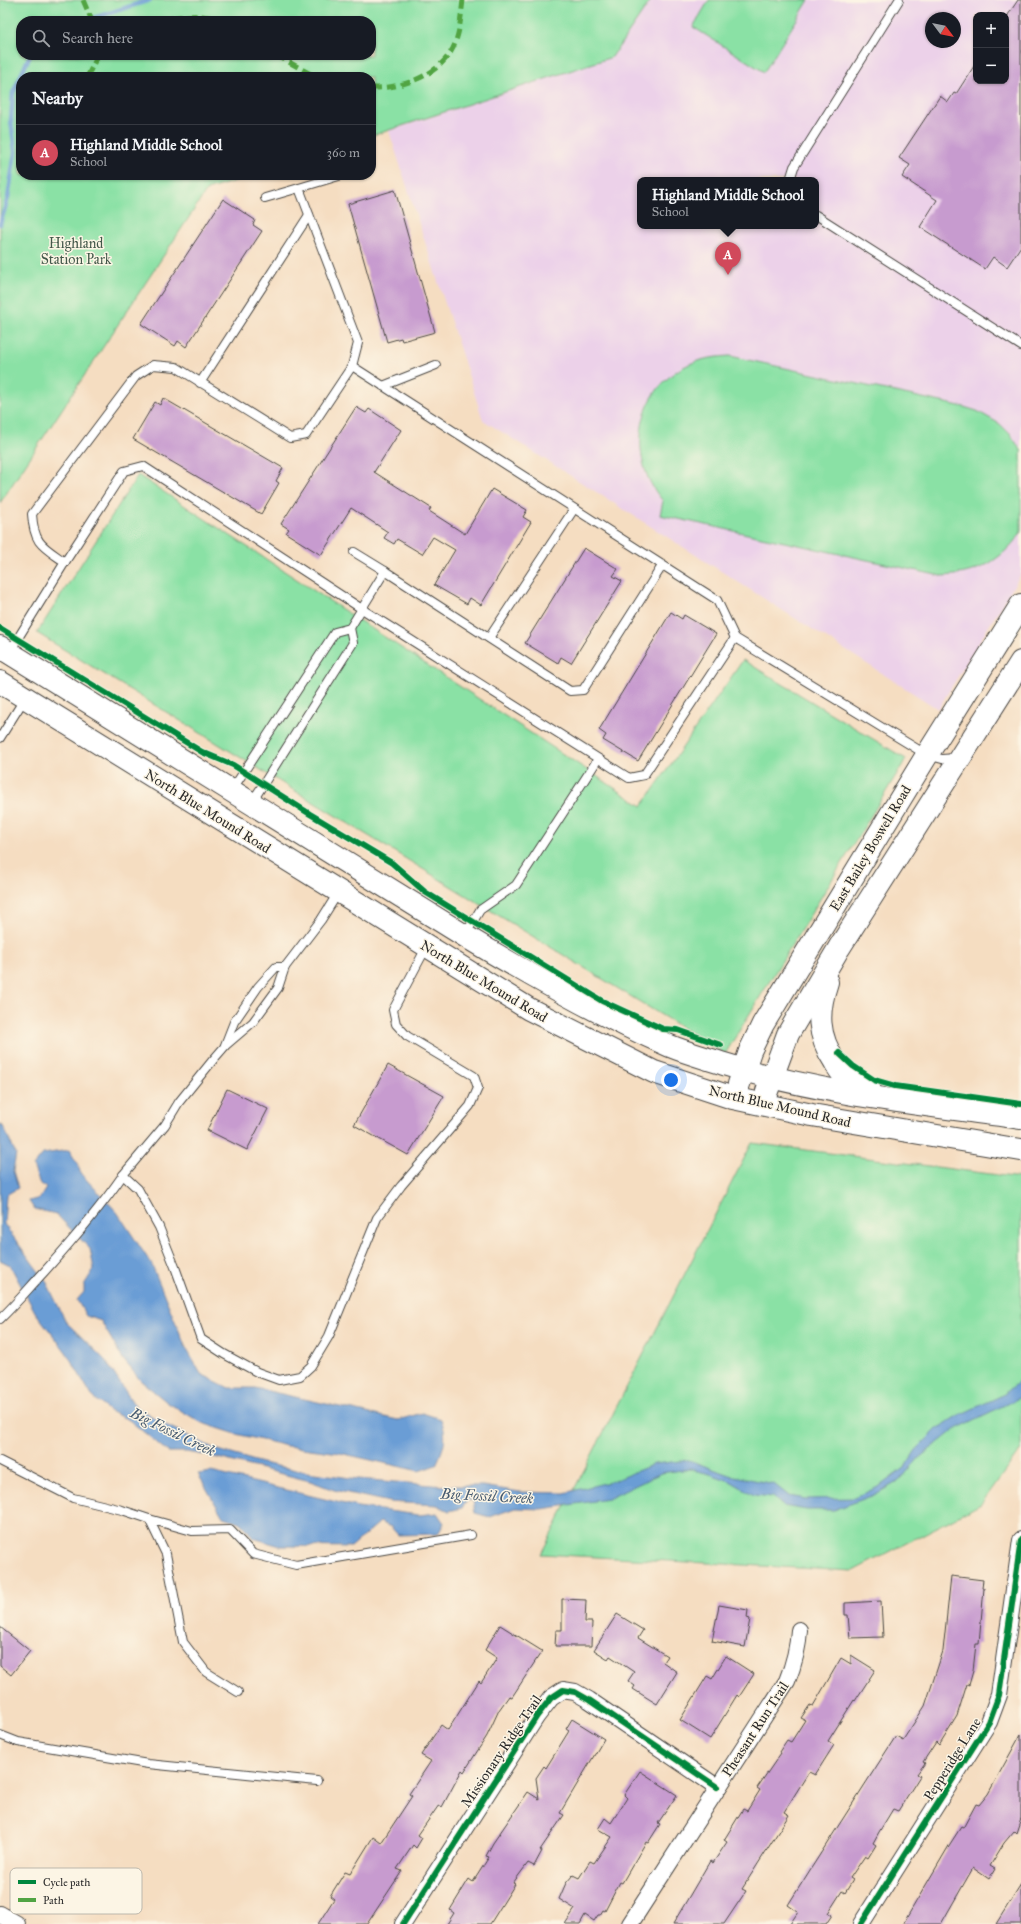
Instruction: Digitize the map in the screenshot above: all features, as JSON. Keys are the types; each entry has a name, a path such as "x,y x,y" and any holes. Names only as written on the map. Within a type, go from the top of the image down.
{"main road":[{"name":"East Bailey Boswell Road","path":"733,1098 750,1051 763,1024 927,755 1021,605"},
{"name":"North Blue Mound Road","path":"5,650 536,979 670,1046 744,1070 771,1077 885,1100 1021,1118"},
{"name":"East Bailey Boswell Road","path":"763,1104 771,1077 788,1034 839,948 1021,662"},
{"name":"North Blue Mound Road","path":"0,682 529,1009 611,1052 654,1072 733,1098 812,1115 1021,1150"},
{"path":"92,739 129,747 196,789 232,809 245,811 252,802"},
{"name":"North Blue Mound Road","path":"839,948 820,1001 819,1021 823,1040 830,1056 843,1075 885,1100"}],"street":[{"name":"Pepperidge Lane","path":"861,1924 989,1722 999,1695 1021,1540"},
{"name":"Pheasant Run Trail","path":"630,1924 717,1786 787,1681 796,1656 799,1630"},
{"name":"Missionary Ridge Trail","path":"403,1924 537,1716 550,1698 564,1690 575,1692 582,1696 717,1786"},
{"path":"0,1914 17,1924"}],"lane":[{"path":"791,177 794,167 899,0"},
{"path":"265,198 325,180"},
{"path":"64,562 40,544 33,532 32,514 136,376 153,365 176,367 290,438 306,435 352,366 358,343 299,188"},
{"path":"200,383 309,215"},
{"path":"819,217 1021,346"},
{"path":"383,386 436,365"},
{"path":"352,366 717,600 735,638 927,755 942,759 961,756"},
{"path":"5,650 124,471 143,466 629,778 644,775 735,638"},
{"path":"489,638 574,509"},
{"path":"354,552 570,691 582,690 662,566"},
{"path":"232,790 335,632 350,628 385,572"},
{"path":"252,802 354,643 350,628"},
{"path":"0,738 25,697"},
{"path":"465,936 480,910 516,885 598,759"},
{"path":"0,1319 73,1240 107,1199 123,1175 165,1124 179,1102 224,1048 253,1022 278,988 284,967 321,920 338,892"},
{"path":"123,1175 138,1189 159,1227 176,1267 201,1339 224,1354 271,1378 279,1380 300,1376 310,1366 329,1336 378,1218 401,1186 470,1106 478,1088 474,1076 408,1036 396,1024 393,1010 427,946"},
{"path":"224,1048 234,1022 258,987 276,967 284,967"},
{"path":"0,1460 73,1498 192,1531 230,1530 253,1554 296,1565 471,1536"},
{"path":"149,1519 166,1554 183,1642 206,1672 238,1692"},
{"path":"0,1735 18,1742 148,1764 316,1781"}],"shaded area":[{"path":"651,0 1021,0 1021,574 938,709 483,420 389,131 612,57"}],"green space":[{"name":"Highland Station Park","path":"0,0 651,0 612,57 376,134 376,72 16,72 16,180 238,180 207,190 0,503"},
{"path":"709,0 809,0 764,72 693,27"},
{"path":"730,356 964,407 977,411 1000,424 1010,434 1021,450 1020,534 1004,552 986,565 965,573 941,576 660,515 663,501 651,484 644,465 641,445 642,424 648,405 658,388 673,374 697,361"},
{"path":"138,475 642,806 743,660 906,759 725,1054 37,633"},
{"path":"752,1143 1021,1178 1021,1449 981,1504 853,1571 541,1554"}],"water":[{"name":"Big Fossil Creek","path":"0,1123 3,1126 16,1154 13,1171 18,1188 6,1195 4,1224 47,1283 66,1322 105,1360 135,1406 166,1425 215,1449 262,1463 307,1472 358,1479 445,1486 483,1486 520,1492 564,1493 613,1481 654,1464 689,1460 729,1475 774,1484 789,1496 806,1499 854,1498 880,1486 905,1467 916,1450 937,1429 957,1416 1003,1395 1021,1380 1021,1397 954,1430 919,1458 899,1481 874,1495 834,1510 807,1510 783,1506 773,1497 754,1495 730,1481 689,1469 661,1473 608,1499 542,1509 515,1508 490,1517 475,1513 473,1500 468,1500 462,1508 449,1511 437,1505 389,1502 334,1490 310,1481 210,1456 187,1452 168,1452 129,1420 109,1411 92,1396 66,1352 35,1312 10,1265 0,1260"},
{"path":"69,1150 77,1163 81,1174 117,1212 152,1265 186,1348 201,1374 229,1388 255,1388 398,1420 422,1413 441,1419 445,1437 436,1465 419,1471 340,1453 287,1446 236,1434 202,1423 168,1403 141,1381 122,1358 101,1321 86,1316 77,1300 84,1292 84,1285 94,1269 90,1249 56,1214 34,1209 29,1201 40,1198 46,1188 39,1182 33,1166 43,1154"},
{"path":"211,1472 358,1507 419,1515 437,1513 444,1523 438,1534 398,1535 391,1527 380,1522 351,1547 280,1546 253,1538 246,1528 239,1522 223,1517 198,1474"}],"building":[{"path":"1018,0 1021,0 1021,246 1007,267 993,257 985,269 920,227 937,200 902,177 910,165 899,158 940,96 948,102 954,93 956,94 973,68 973,84 1009,84 1009,14"},
{"path":"395,190 435,332 402,341 401,338 387,342 348,204"},
{"path":"223,199 255,220 253,225 262,231 186,347 178,341 175,346 141,324"},
{"path":"163,398 283,468 276,481 279,483 261,514 133,439 155,402 160,405"},
{"path":"356,407 366,413 369,409 401,430 374,472 431,508 429,511 465,534 492,489 527,510 523,517 531,522 481,605 470,598 467,604 434,585 455,550 433,537 422,554 397,539 394,544 384,538 388,532 351,508 321,555 286,533 289,529 281,524"},
{"path":"584,548 618,569 613,576 622,581 571,663 561,657 558,663 525,643"},
{"path":"671,612 682,619 684,615 716,634 638,761 603,740 606,735 599,730"},
{"path":"388,1065 444,1096 408,1155 354,1125"},
{"path":"227,1089 268,1109 247,1150 207,1130"},
{"path":"951,1576 983,1580 982,1587 984,1588 979,1644 976,1644 973,1671 969,1685 967,1684 957,1716 939,1745 936,1742 923,1762 925,1763 917,1774 920,1776 898,1811 893,1809 873,1843 876,1845 868,1858 865,1856 850,1878 853,1880 845,1893 842,1891 828,1913 832,1915 826,1924 790,1924 798,1912 788,1905 896,1736 903,1740 925,1706 943,1651"},
{"path":"562,1599 586,1600 585,1622 592,1622 591,1646 555,1646 556,1630 562,1630"},
{"path":"881,1601 883,1637 850,1638 848,1615 845,1615 845,1603"},
{"path":"719,1605 748,1610 747,1618 750,1619 745,1647 712,1641"},
{"path":"617,1614 643,1630 638,1638 667,1656 663,1662 677,1672 657,1704 633,1689 635,1686 628,1681 634,1672 610,1656 608,1659 594,1650"},
{"path":"500,1625 542,1651 512,1697 509,1696 499,1710 487,1736 464,1772 462,1770 442,1807 439,1805 418,1835 422,1838 416,1848 413,1845 397,1869 402,1871 367,1924 318,1924 334,1899 330,1896 345,1872 350,1874 373,1837 381,1843 412,1796 409,1794 431,1761 421,1755 441,1725 448,1730 479,1681 481,1683 497,1658 485,1650"},
{"path":"0,1627 30,1651 11,1675 0,1666"},
{"path":"851,1655 875,1670 828,1741 834,1745 815,1775 809,1772 784,1812 789,1815 742,1889 746,1891 724,1924 673,1924 710,1861 713,1863 727,1842 724,1840 743,1809 747,1811 760,1790 757,1788 781,1753 779,1752 787,1740 791,1742 805,1720 801,1718 810,1705 813,1706 841,1658 851,1664"},
{"path":"726,1656 754,1674 739,1697 737,1695 710,1739 680,1720 707,1676 712,1679"},
{"path":"572,1719 604,1739 560,1813 564,1815 540,1850 542,1851 534,1866 528,1863 513,1883 515,1884 490,1924 447,1924 454,1913 450,1910 469,1879 473,1882 489,1857 486,1856 493,1843 528,1792 539,1799 536,1778 544,1766 546,1768 569,1731 566,1729"},
{"path":"1021,1734 1021,1818 1016,1833 1014,1831 1004,1843 990,1866 995,1869 989,1879 973,1868 941,1924 903,1924 950,1844 961,1827 963,1828 976,1804 979,1805 988,1794"},
{"path":"640,1771 677,1795 658,1823 660,1824 648,1843 646,1842 622,1883 620,1882 605,1911 603,1910 594,1921 585,1915 580,1924 565,1924 575,1909 559,1899 566,1883 573,1875 579,1878 590,1861 594,1863 612,1837 598,1829 605,1818 611,1823 627,1798 624,1795"},
{"path":"1021,1884 1021,1924 996,1924"}],"waterway":[{"path":"100,16 150,0"},
{"path":"22,72 28,60"},
{"path":"0,224 8,198 15,152 11,120 13,93 16,86"}],"marked path":[{"path":"83,0 90,16"},
{"path":"376,88 394,86 418,79 429,73 447,58 453,48 457,36 463,0"},
{"path":"182,16 190,16"},
{"path":"190,16 198,16"},
{"path":"198,16 206,16"},
{"path":"90,72 96,60"},
{"path":"285,60 307,72"}],"cycle path":[{"path":"0,628 202,752 233,765 310,814 392,863 425,892 602,1001 663,1029 678,1030 721,1045"},
{"path":"839,1053 853,1066 874,1080 895,1086 1021,1104"},
{"path":"861,1924 989,1722 999,1695 1021,1540"},
{"path":"403,1924 537,1716 551,1698 563,1690 575,1692 589,1700 717,1787"}],"place":[{"name":"Highland Middle School","path":"728,275"}]}
